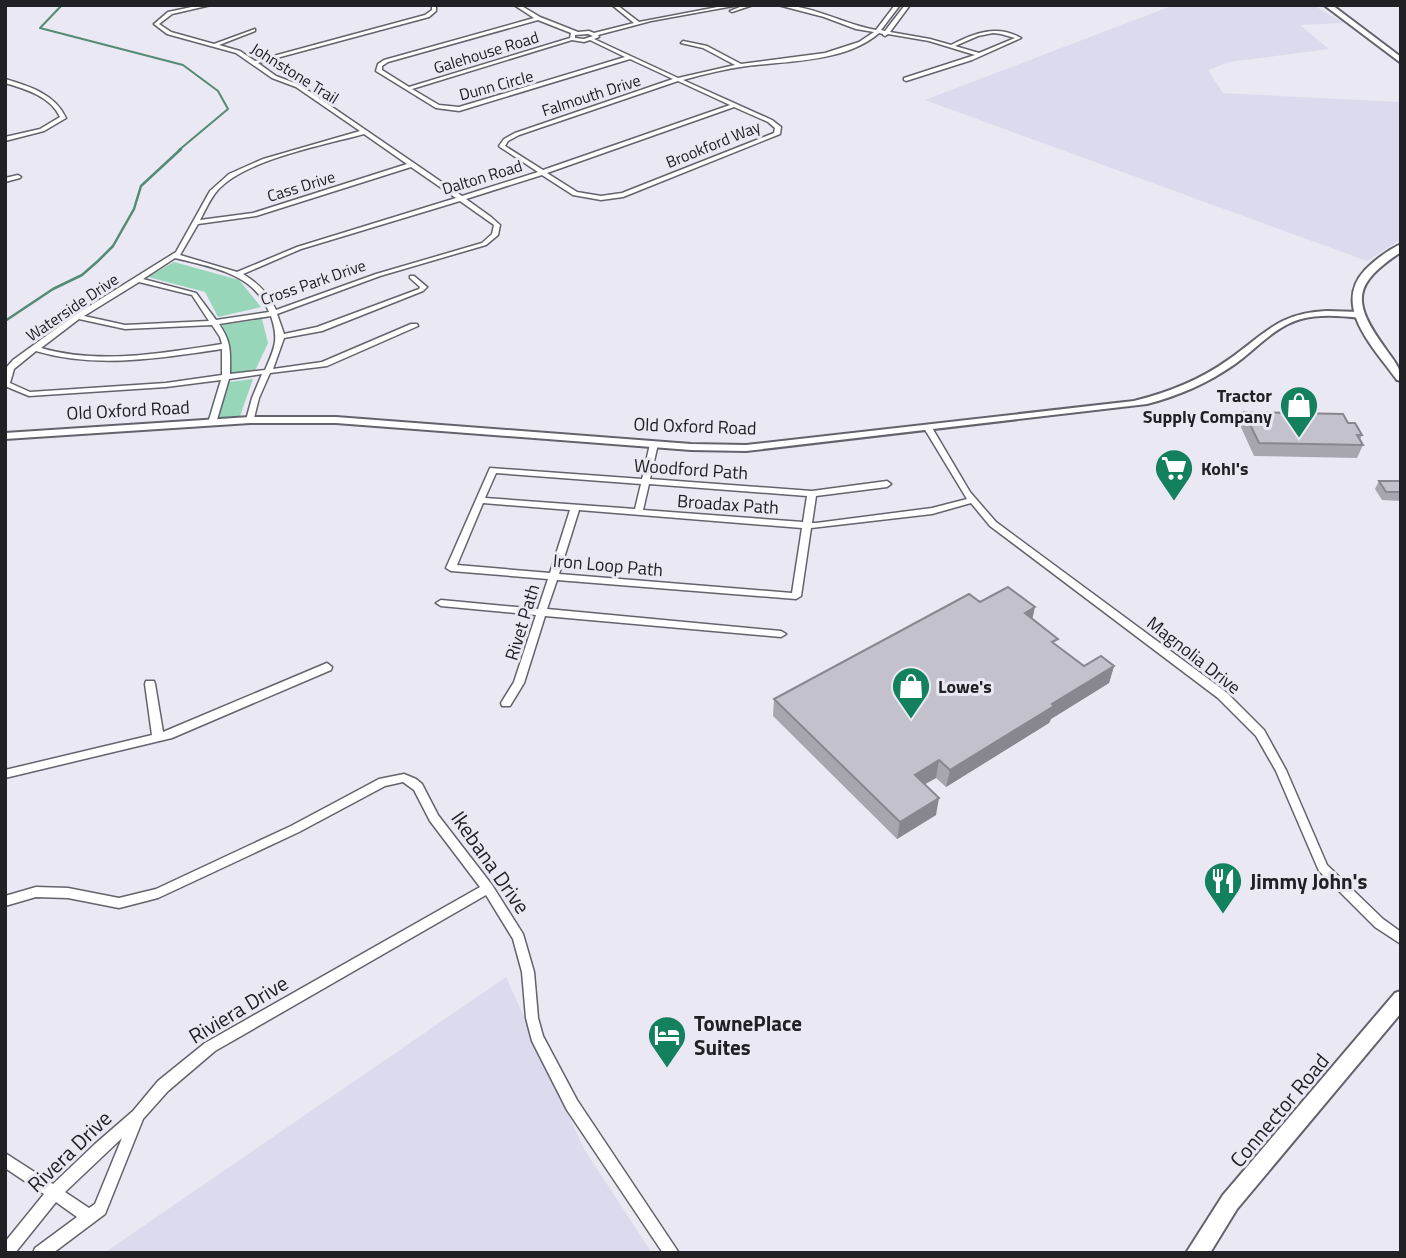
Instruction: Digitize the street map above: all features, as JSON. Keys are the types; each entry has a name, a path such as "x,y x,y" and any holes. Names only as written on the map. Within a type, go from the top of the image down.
{"main road":[{"path":"1327,7 1401,61"},
{"path":"1401,247 1381,258 1361,277 1355,296 1360,315 1401,378"},
{"name":"Connector Road","path":"1197,1253 1230,1202 1401,999"}],"street":[{"name":"Johnstone Trail","path":"209,5 170,13 156,24 158,28 169,33 238,52 279,80 298,86 459,199"},
{"path":"254,63 427,16 434,11 435,5"},
{"path":"516,5 538,18 576,33 594,34 638,23 751,5"},
{"path":"614,5 638,23"},
{"path":"707,14 737,5"},
{"path":"780,5 878,32 953,46 979,55"},
{"name":"Falmouth Drive","path":"541,173 502,146 506,140 680,80 739,65 834,53 864,42 878,32 898,5"},
{"name":"Falmouth Drive","path":"739,65 785,64 827,59 867,46 888,33 908,5"},
{"name":"Dunn Circle","path":"538,18 380,65 379,71 438,107 467,108 629,58"},
{"path":"215,45 253,30"},
{"path":"906,79 979,55 1019,37 981,31 953,46"},
{"path":"572,39 570,36 576,33"},
{"path":"592,40 596,38 594,34"},
{"name":"Galehouse Road","path":"407,89 572,39"},
{"name":"Brookford Way","path":"541,173 575,194 610,198 777,134 778,127 770,121 734,104 592,40 572,39"},
{"path":"683,42 705,47 739,65"},
{"path":"5,81 49,100 62,113 63,118 42,130 5,139"},
{"name":"Dalton Road","path":"238,274 299,248 541,173 734,104"},
{"name":"Waterside Drive","path":"364,132 265,160 231,175 213,191 175,257 78,317 34,348 10,368 6,384 29,394 166,385 324,364 414,326"},
{"name":"Cass Drive","path":"197,222 254,215 411,165"},
{"path":"5,180 18,177"},
{"name":"Cross Park Drive","path":"78,317 125,327 215,322 274,313 378,275 484,244 495,235 497,225 459,199"},
{"path":"175,257 238,274 260,287 274,313 280,337 252,407 250,421"},
{"path":"280,337 318,330 421,290 424,287 412,278"},
{"path":"137,279 194,294 224,337 226,377 212,423"},
{"name":"Old Oxford Road","path":"5,436 250,421 355,420 654,444 746,448 1091,411 1146,401 1191,384 1220,368 1288,321 1316,315 1360,315"},
{"path":"34,348 59,357 78,358 174,353 226,346"},
{"name":"Magnolia Drive","path":"928,428 972,500 993,524 1222,695 1260,733 1281,770 1323,868 1379,923 1401,939"},
{"path":"638,513 654,444"},
{"name":"Woodford Path","path":"493,470 812,494 887,484"},
{"name":"Iron Loop Path","path":"493,470 451,568 796,596 808,526"},
{"path":"808,526 812,494"},
{"name":"Broadax Path","path":"480,500 808,526 893,517 972,500"},
{"name":"Rivet Path","path":"506,703 519,683 575,508"},
{"path":"440,603 781,634"},
{"path":"5,774 158,737 193,725 327,667"},
{"path":"150,684 158,737"},
{"name":"Ikebana Drive","path":"5,901 36,892 68,893 119,902 158,893 295,829 383,782 404,778 418,788 434,818 488,888 519,939 528,972 535,1028 553,1069 596,1143 672,1253"},
{"name":"Riviera Drive","path":"40,1253 100,1209 138,1115 163,1086 210,1047 488,888"},
{"name":"Rivera Drive","path":"5,1253 23,1227 54,1192 138,1115"},
{"path":"5,1160 90,1217"}],"shaded area":[{"path":"1174,5 1313,5 1344,23 1300,25 1329,49 1229,62 1208,70 1223,93 1401,102 1401,239 1367,261 925,100"},
{"path":"506,977 584,1149 652,1253 104,1253"}],"green space":[{"path":"174,262 239,280 261,307 218,317 205,292 148,277"},
{"path":"262,319 268,343 255,371 231,375 230,346 222,325"},
{"path":"253,379 239,419 217,420 229,382"}],"building":[{"path":"1244,412 1343,414 1348,423 1355,423 1362,435 1357,435 1363,445 1259,443"},
{"path":"1379,481 1400,481 1401,492 1386,492"},
{"name":"Lowe's","path":"1008,587 1035,607 1025,613 1058,639 1052,642 1084,666 1101,656 1114,666 950,770 939,760 915,775 939,798 900,822 774,699 969,594 980,602"}],"waterway":[{"path":"62,5 40,28 183,65 218,91 228,109 179,150"},
{"path":"5,321 53,289 82,275 98,261 113,246 134,209 141,186 181,149"}],"place":[{"name":"Tractor Supply Company","path":"1299,439"},
{"name":"Kohl's","path":"1174,502"},
{"name":"Lowe's","path":"911,720"},
{"name":"Jimmy John's","path":"1223,915"},
{"name":"TownePlace Suites","path":"667,1069"}]}
